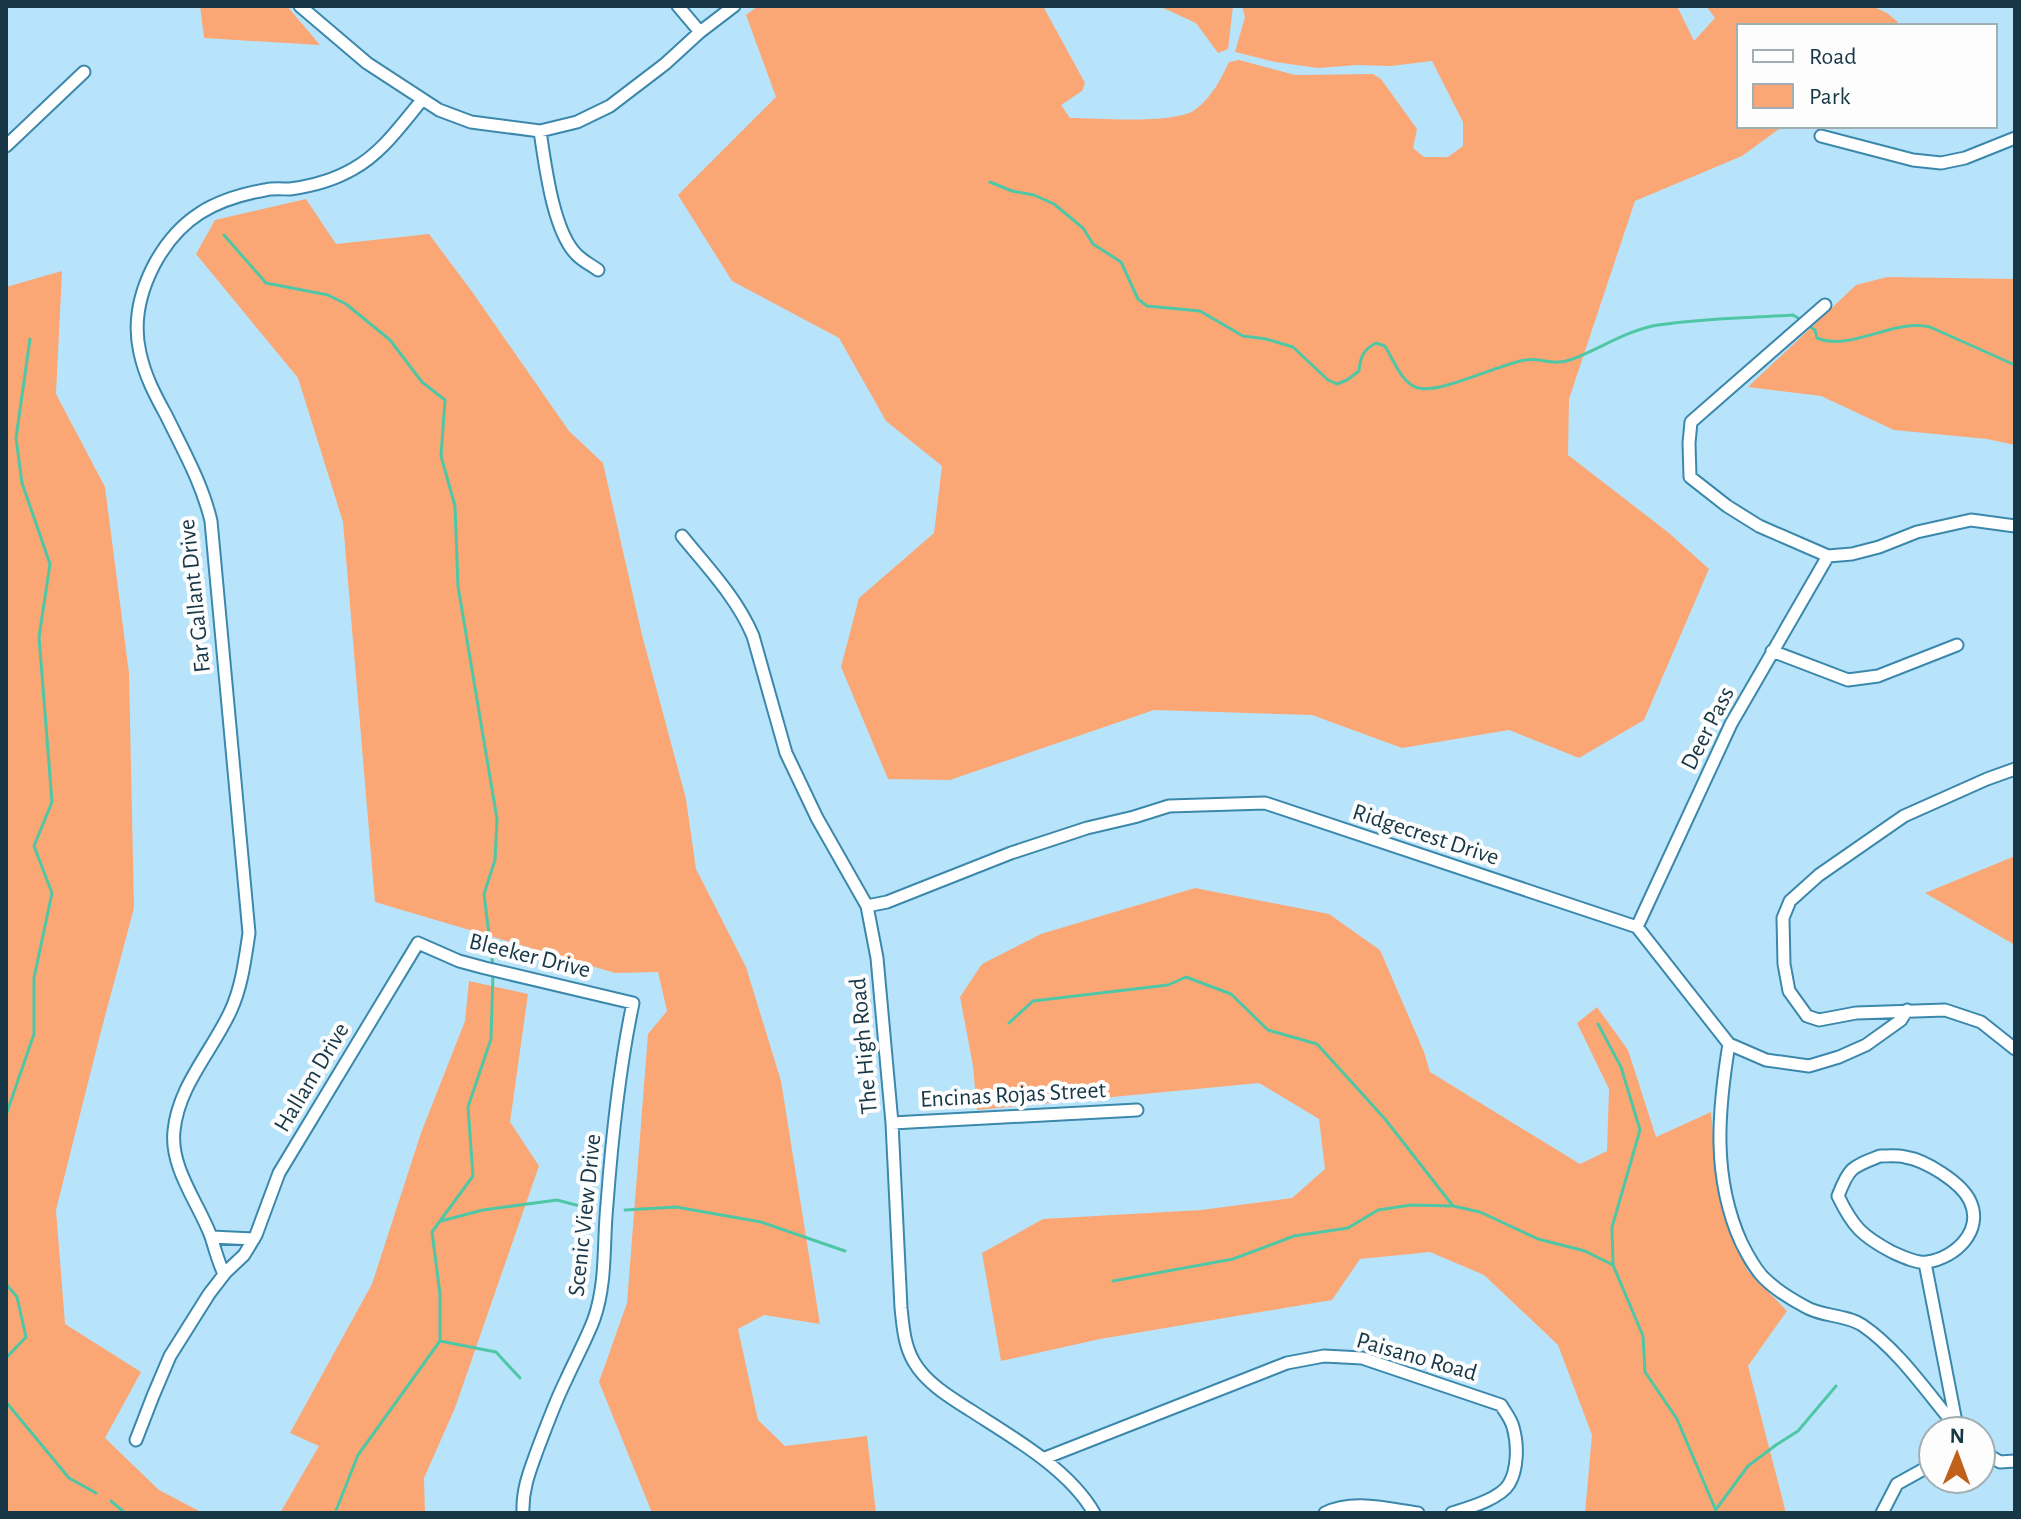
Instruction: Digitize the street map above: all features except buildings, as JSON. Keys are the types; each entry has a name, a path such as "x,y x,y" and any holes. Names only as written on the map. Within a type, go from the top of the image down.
{"street":[{"path":"300,6 367,63 439,110 471,122 540,131 577,122 610,106 734,6"},
{"path":"678,6 700,32"},
{"path":"6,146 84,72"},
{"name":"Far Gallant Drive","path":"211,1237 182,1174 175,1154 174,1132 188,1087 232,1009 241,982 249,933 211,521 200,485 147,379 139,351 140,300 160,252 184,224 206,208 267,189 312,185 354,168 378,152 422,100"},
{"path":"540,131 553,204 562,229 575,254 598,270"},
{"path":"1821,136 1913,160 1941,163 1965,158 2015,138"},
{"path":"1825,305 1691,422 1690,477 1759,526 1828,556 1852,554 1917,532 1971,520 2015,526"},
{"name":"The High Road","path":"682,536 745,618 753,636 786,753 817,818 867,906 877,958 892,1123 901,1308 904,1337 914,1363 949,1396 1045,1458 1094,1513"},
{"name":"Deer Pass","path":"1637,927 1731,724 1828,556"},
{"path":"1772,651 1848,680 1878,676 1957,645"},
{"path":"2015,769 1904,816 1819,875 1790,901 1783,918 1784,964 1789,991 1807,1016 1819,1020 1856,1013 1945,1010 1981,1022 2015,1049"},
{"name":"Ridgecrest Drive","path":"867,906 887,902 1011,853 1169,806 1265,803 1637,927"},
{"path":"1637,927 1729,1044 1766,1060 1809,1066 1839,1057 1866,1045 1901,1020 1907,1010"},
{"name":"Bleeker Drive","path":"418,943 459,961 633,1003"},
{"name":"Hallam Drive","path":"136,1440 170,1356 209,1294 254,1239 279,1173 418,943"},
{"name":"Scenic View Drive","path":"523,1513 523,1491 527,1477 550,1417 587,1337 601,1294 622,1057 633,1003"},
{"path":"1729,1044 1720,1110 1722,1179 1732,1222 1748,1256 1764,1278 1807,1308 1859,1323 1888,1346 1946,1415"},
{"name":"Encinas Rojas Street","path":"892,1123 1137,1110"},
{"path":"1880,1156 1905,1157 1928,1165 1951,1179 1970,1200 1972,1229 1965,1243 1947,1256 1925,1263 1898,1255 1870,1239 1849,1218 1838,1196 1846,1174 1859,1164 1880,1156"},
{"path":"224,1274 211,1237 254,1239"},
{"path":"1925,1263 1955,1415"},
{"name":"Paisano Road","path":"1045,1458 1287,1363 1324,1356 1362,1358 1501,1405 1513,1425 1516,1464 1509,1486 1495,1496 1452,1513"},
{"path":"1882,1513 1897,1484 1917,1473"},
{"path":"1325,1513 1339,1508 1371,1506 1418,1513"}],"green space":[{"path":"200,6 287,6 320,45 204,38"},
{"path":"758,6 1043,6 1085,83 1082,91 1061,105 1070,118 1155,119 1186,114 1207,99 1229,62 1239,60 1295,75 1373,74 1381,79 1417,129 1413,148 1424,157 1448,157 1463,146 1463,122 1432,61 1391,66 1318,68 1235,52 1245,17 1242,6 1677,6 1694,41 1715,18 1706,6 1872,6 1898,22 1737,24 1737,128 1780,128 1742,156 1635,201 1569,399 1568,455 1669,533 1709,569 1644,720 1579,758 1509,730 1402,748 1312,715 1154,710 950,780 888,779 841,667 859,598 934,533 942,466 886,421 839,338 732,281 678,195 776,97 746,15"},
{"path":"1164,6 1233,6 1228,49 1218,53 1196,23"},
{"path":"306,199 336,244 429,234 569,431 603,463 642,635 686,799 696,869 746,967 781,1081 820,1324 764,1315 738,1329 758,1420 785,1446 867,1436 876,1513 652,1513 599,1382 627,1303 648,1034 667,1011 658,972 615,973 375,902 343,522 298,378 196,254 215,220"},
{"path":"62,271 56,394 105,487 129,673 134,908 56,1210 65,1324 141,1372 105,1438 159,1490 203,1513 6,1513 6,287"},
{"path":"1887,277 2015,279 2015,445 1987,439 1894,430 1821,396 1748,387 1856,285"},
{"path":"2015,856 2015,945 1925,893"},
{"path":"1195,888 1329,914 1380,950 1430,1072 1580,1164 1607,1151 1609,1089 1577,1023 1597,1007 1628,1050 1656,1137 1711,1112 1718,1192 1747,1270 1787,1311 1748,1366 1786,1513 1585,1513 1592,1435 1558,1345 1484,1275 1430,1252 1360,1259 1332,1300 1100,1339 1001,1361 982,1253 1043,1219 1201,1210 1292,1198 1325,1169 1319,1119 1259,1083 977,1110 973,1066 960,997 982,964 1041,934"},
{"path":"469,981 528,994 510,1122 539,1166 455,1408 424,1478 425,1513 280,1513 319,1446 290,1433 372,1284 421,1133 465,1021"}],"waterway":[{"path":"990,182 1054,204 1083,228 1093,244 1121,262 1138,299 1147,306 1200,311 1243,336 1293,347 1328,380 1337,384 1359,371 1363,354 1376,343 1385,346 1407,382 1428,389 1525,360 1565,361 1658,325 1793,315 1798,318"},
{"path":"224,235 266,283 328,295 346,304 390,340 422,382 445,400 441,456 455,506 458,586 497,819 495,860 484,894 493,967"},
{"path":"1812,328 1817,338 1844,341 1902,327 1930,327 2015,365"},
{"path":"6,1115 34,1034 34,978 52,893 34,846 52,802 39,637 50,564 22,483 16,438 30,339"},
{"path":"335,1513 358,1455 440,1341 440,1294 432,1232 473,1176 468,1107 491,1039 493,974"},
{"path":"1009,1023 1033,1001 1168,985 1186,977 1231,994 1268,1030 1317,1044 1385,1119 1453,1206 1480,1212 1538,1239 1585,1251 1613,1265"},
{"path":"1598,1024 1621,1067 1640,1130 1612,1227 1613,1265 1643,1336 1645,1372 1677,1419 1717,1513"},
{"path":"441,1221 483,1210 557,1200 586,1206"},
{"path":"1113,1281 1233,1259 1294,1236 1348,1228 1378,1210 1411,1205 1453,1206"},
{"path":"625,1210 676,1207 761,1222 845,1251"},
{"path":"6,1284 17,1297 26,1337 6,1358"},
{"path":"440,1341 496,1352 520,1378"},
{"path":"1717,1508 1748,1466 1798,1431 1836,1386"},
{"path":"6,1402 69,1478 96,1493"},
{"path":"111,1501 125,1513"}]}
